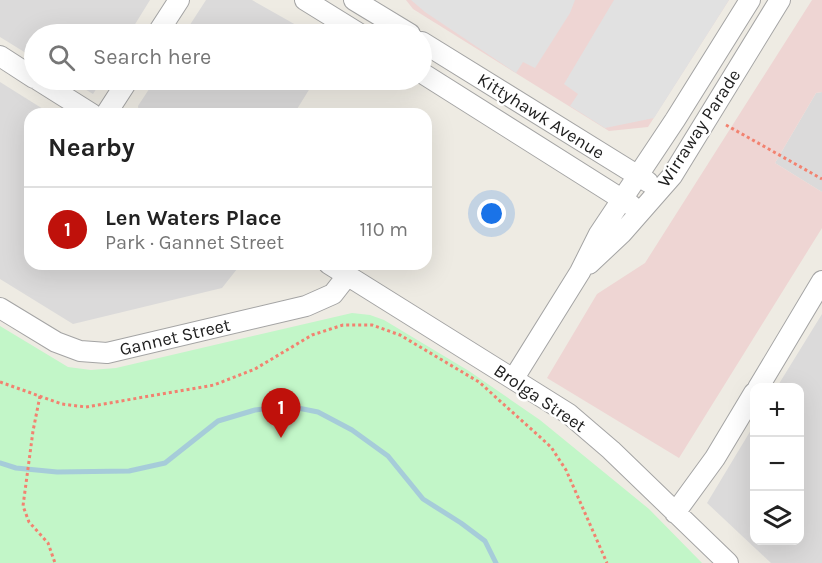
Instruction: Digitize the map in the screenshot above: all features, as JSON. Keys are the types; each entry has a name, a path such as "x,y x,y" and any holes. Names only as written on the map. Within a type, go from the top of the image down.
{"street":[{"path":"163,24 179,0"},
{"path":"304,0 344,24"},
{"path":"354,0 394,24"},
{"name":"Wirraway Parade","path":"514,378 580,272 598,234 639,176 750,0"},
{"name":"Wirraway Parade","path":"580,272 612,244 672,176 780,0"},
{"name":"Kittyhawk Avenue","path":"432,48 660,191"},
{"path":"0,56 24,71"},
{"name":"Kittyhawk Avenue","path":"432,79 641,212"},
{"path":"54,90 82,108"},
{"path":"110,108 122,90"},
{"name":"Brolga Street","path":"338,270 570,414 611,450 728,563"},
{"name":"Gannet Street","path":"0,308 56,342 80,351 106,352 306,306 333,294 347,276"},
{"path":"760,383 822,281"},
{"path":"675,513 715,458 750,400"}],"path":[{"path":"726,124 822,179"},
{"path":"0,382 62,404 86,407 214,385 255,369 312,335 343,325 372,325 400,335 479,382 551,447 566,470 607,563"},
{"path":"40,396 23,506 29,522 48,543 55,563"}],"shaded area":[{"path":"0,0 150,0 135,24 24,24 24,52 0,37"},
{"path":"206,0 252,0 294,24 190,24"},
{"path":"406,0 729,0 648,127 609,131 413,9"},
{"path":"411,0 575,0 570,13 535,68 523,62 516,73 425,12"},
{"path":"614,0 729,0 654,118 605,128 570,106 578,94 564,84"},
{"path":"812,0 822,0 822,92 816,93 775,163 822,192 822,228 679,458 547,378 597,294 645,263"},
{"path":"0,82 41,108 24,108 24,270 236,270 222,288 73,324 0,279"},
{"path":"148,90 309,90 298,108 138,108"},
{"path":"822,92 822,192 775,163 816,93"},
{"path":"822,314 822,563 771,563 752,545 804,545 804,383 779,383"},
{"path":"750,432 750,543 707,503"}],"green space":[{"path":"352,313 370,315 384,320 469,371 540,420 649,509 702,563 0,563 0,326 68,367 91,370 116,368"}],"waterway":[{"path":"0,463 16,468 57,472 129,471 165,463 218,421 255,410 288,406 318,412 352,430 388,456 423,499 485,541 496,563"}],"place":[{"name":"Len Waters Place","path":"281,438"}]}
